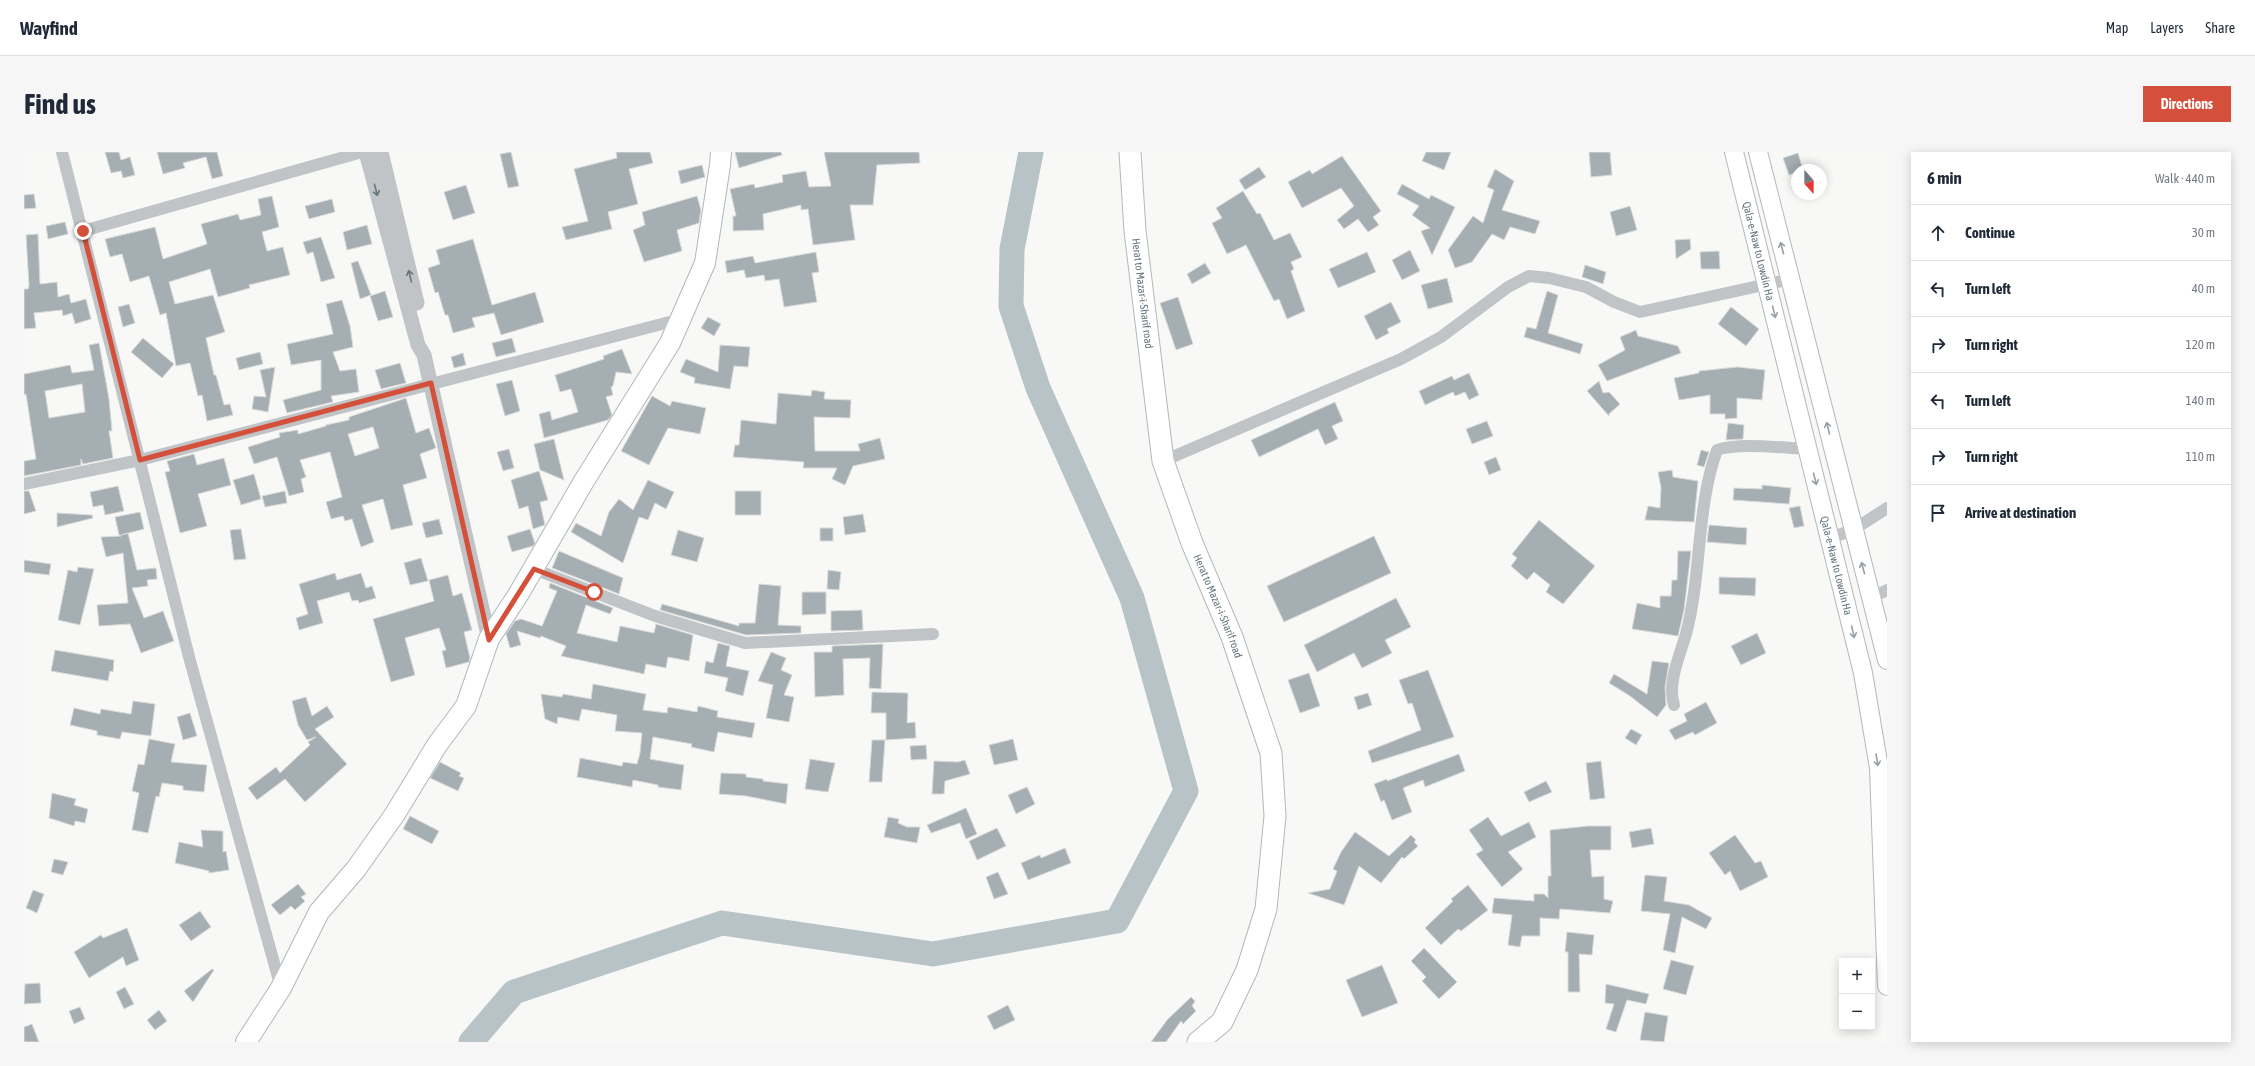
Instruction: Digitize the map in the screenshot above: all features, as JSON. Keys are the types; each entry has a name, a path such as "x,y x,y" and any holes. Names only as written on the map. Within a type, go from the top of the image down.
{"highway":[{"name":"Herat to Mazar-i-Sharif road","path":"1130,152 1135,231 1163,461 1192,543 1232,637 1271,753 1275,816 1266,909 1247,970 1222,1022 1198,1042"}],"main road":[{"path":"246,1042 281,988 319,912 356,869 395,814 437,745 466,706 489,640 534,569 584,481 670,342 705,263 721,152"},
{"name":"Qala-e-Naw to Lowdin Ha","path":"1734,152 1863,673 1879,768 1887,986"},
{"path":"1758,152 1887,660"}],"street":[{"path":"62,152 189,657 281,988"},
{"path":"83,231 362,152"},
{"path":"366,152 418,345 424,354 489,640"},
{"path":"381,152 426,344 424,354"},
{"path":"1163,461 1401,359 1441,337 1508,287 1529,276 1548,278 1586,287 1614,302 1640,312 1791,279"},
{"path":"24,484 140,460 681,319"},
{"path":"1674,705 1672,687 1690,619 1704,507 1717,450 1724,447 1808,449"},
{"path":"1830,538 1853,530 1887,508"},
{"path":"534,569 654,616 744,643 934,634"},
{"path":"1871,598 1887,590"}],"building":[{"path":"105,152 119,152 121,160 130,157 135,175 123,178 121,171 111,173"},
{"path":"157,152 217,152 223,176 212,179 206,157 183,163 185,168 163,174"},
{"path":"511,152 519,186 508,188 500,154"},
{"path":"616,152 650,152 653,163 629,169 638,204 608,212 612,229 566,240 562,227 588,221 574,169 617,158"},
{"path":"735,152 781,152 782,155 739,168"},
{"path":"824,152 919,152 920,163 877,165 873,205 850,205 855,240 813,245 808,209 801,210 801,205 763,214 764,230 733,231 733,216 736,216 730,189 754,184 755,188 783,182 782,175 806,171 809,187 831,186"},
{"path":"1426,152 1451,152 1444,170 1422,161"},
{"path":"1589,152 1610,152 1612,175 1591,177"},
{"path":"1798,153 1801,164 1791,164 1791,174 1789,175 1783,158"},
{"path":"1342,156 1381,211 1373,217 1379,225 1368,232 1358,219 1344,229 1337,220 1354,206 1341,188 1302,208 1288,182 1310,170 1312,174"},
{"path":"702,165 705,177 681,184 678,171"},
{"path":"1259,167 1266,177 1245,190 1239,180"},
{"path":"1495,169 1514,181 1502,210 1540,221 1535,234 1510,227 1504,240 1492,234 1472,262 1455,268 1448,250 1473,216 1483,223 1494,190 1487,187"},
{"path":"1402,184 1429,199 1431,195 1455,207 1432,255 1421,231 1430,228 1412,215 1419,206 1397,194"},
{"path":"466,185 475,213 453,220 444,192"},
{"path":"1243,191 1257,214 1260,213 1274,240 1290,233 1302,257 1291,262 1294,269 1291,271 1305,311 1287,319 1279,299 1274,301 1246,245 1227,254 1212,223 1222,218 1216,208"},
{"path":"34,194 36,208 24,209 24,195"},
{"path":"272,196 279,227 262,232 267,251 283,247 290,275 249,285 250,288 218,297 210,269 169,282 175,304 213,295 225,332 206,338 214,375 216,375 224,405 230,404 233,415 207,421 202,395 198,396 190,363 176,366 166,313 160,315 149,276 130,282 122,254 110,257 105,239 155,227 163,259 207,244 201,224 238,214 240,220 261,215 258,199"},
{"path":"697,196 701,210 699,223 677,230 682,251 644,262 633,230 645,225 642,212"},
{"path":"332,199 335,212 309,219 305,206"},
{"path":"1630,206 1637,230 1616,236 1610,212"},
{"path":"65,222 68,234 48,239 46,226"},
{"path":"367,225 372,244 347,250 343,232"},
{"path":"38,234 40,284 57,282 58,297 69,294 71,303 86,299 91,319 75,324 72,313 63,316 62,310 34,313 36,328 24,329 24,289 28,289 29,286 26,235"},
{"path":"321,237 335,278 321,282 313,252 307,254 303,242"},
{"path":"473,239 492,305 535,292 544,322 501,335 494,313 472,318 475,327 453,333 448,315 445,315 438,292 435,293 428,268 440,264 436,250"},
{"path":"1690,239 1691,249 1676,259 1675,240"},
{"path":"1410,250 1420,271 1402,280 1392,260"},
{"path":"1719,251 1720,269 1701,269 1700,252"},
{"path":"816,252 819,272 812,273 817,302 784,307 779,279 765,281 764,275 746,278 744,270 727,273 725,261 753,256 755,263"},
{"path":"1367,252 1376,272 1338,288 1329,269"},
{"path":"358,261 371,295 360,299 351,263"},
{"path":"1205,263 1211,273 1192,284 1187,274"},
{"path":"1585,265 1606,272 1603,284 1582,277"},
{"path":"1447,278 1453,302 1428,309 1421,285"},
{"path":"385,291 393,317 378,321 370,296"},
{"path":"1547,291 1558,295 1548,333 1583,344 1580,354 1524,337 1527,327 1536,329"},
{"path":"1178,297 1193,344 1176,350 1160,303"},
{"path":"342,300 350,326 353,347 333,352 340,371 356,369 359,392 331,396 333,402 287,413 283,400 321,390 321,360 291,365 287,344 333,334 326,304"},
{"path":"1391,302 1401,322 1387,329 1389,333 1376,340 1364,316"},
{"path":"129,304 135,323 123,327 118,307"},
{"path":"1731,307 1759,329 1746,346 1718,324"},
{"path":"708,317 721,324 714,336 701,328"},
{"path":"1636,330 1638,336 1678,346 1681,353 1607,381 1598,365 1625,350 1620,337"},
{"path":"143,338 174,364 162,378 131,352"},
{"path":"512,338 516,352 496,357 492,343"},
{"path":"99,343 109,399 112,431 109,431 113,458 83,464 81,459 81,465 24,476 24,461 36,459 26,394 24,395 24,374 70,365 72,373 94,370 89,345","holes":["82,384 85,412 49,418 45,391"]},
{"path":"720,345 750,347 748,367 734,366 730,389 694,383 695,378 680,372 686,359 718,372"},
{"path":"622,349 632,374 616,372 613,386 611,387 613,395 606,397 612,415 608,420 544,438 539,414 550,411 552,420 578,412 571,389 560,392 555,375 604,359 603,356"},
{"path":"260,352 263,364 239,370 236,358"},
{"path":"463,353 466,365 454,368 451,357"},
{"path":"400,363 406,383 381,389 375,370"},
{"path":"275,367 268,412 252,409 254,396 266,397 260,370"},
{"path":"1737,367 1765,370 1762,400 1737,398 1737,418 1725,419 1725,414 1710,414 1710,395 1679,400 1674,378 1699,373 1699,371"},
{"path":"1469,373 1479,395 1469,400 1465,392 1455,396 1453,392 1425,405 1419,391 1452,376 1454,380"},
{"path":"512,380 520,411 505,416 496,384"},
{"path":"1599,381 1603,393 1609,392 1620,404 1609,414 1609,416 1587,391"},
{"path":"812,390 825,392 824,399 851,400 850,418 814,417 815,451 860,451 858,444 880,438 885,459 853,466 845,485 832,479 837,468 803,468 804,462 733,457 735,445 739,445 741,420 776,424 778,393 811,396"},
{"path":"652,396 670,406 672,401 706,408 700,434 668,428 649,465 621,451"},
{"path":"406,398 416,433 429,428 436,448 420,454 427,478 403,485 413,525 391,530 383,499 362,505 374,542 361,547 352,519 345,521 343,516 331,519 326,502 342,497 330,452 300,460 306,477 301,479 304,492 289,496 277,457 254,464 248,447 280,437 279,433 298,430 298,434 326,425 349,420 349,417","holes":["373,427 379,448 355,456 348,434"]},
{"path":"1335,402 1343,421 1332,426 1338,439 1325,445 1318,429 1259,457 1251,440"},
{"path":"1487,421 1493,436 1472,444 1466,429"},
{"path":"1728,423 1744,425 1743,439 1726,440"},
{"path":"554,439 564,480 540,470 534,444"},
{"path":"509,449 514,468 503,471 497,452"},
{"path":"1701,450 1709,452 1704,467 1697,465"},
{"path":"194,454 197,465 224,458 231,485 198,494 207,526 180,533 165,472 170,471 167,461"},
{"path":"1496,457 1501,470 1489,475 1484,462"},
{"path":"1672,470 1673,477 1698,481 1694,522 1645,520 1648,506 1660,508 1661,488 1658,472"},
{"path":"539,471 548,500 540,502 545,525 533,529 528,506 519,509 511,480"},
{"path":"254,474 261,499 241,505 233,480"},
{"path":"648,480 674,492 666,509 655,503 648,520 639,517 623,563 571,532 576,523 601,536 609,512 619,499 633,510"},
{"path":"1762,485 1791,488 1789,504 1733,500 1734,488 1762,489"},
{"path":"118,486 124,511 105,515 103,505 93,507 90,492"},
{"path":"24,491 29,491 36,511 24,514"},
{"path":"285,491 287,503 265,507 262,496"},
{"path":"735,491 761,491 761,515 735,515"},
{"path":"1800,506 1804,526 1794,528 1789,508"},
{"path":"140,512 144,529 128,533 137,570 156,568 157,579 147,580 148,586 132,588 144,618 163,611 174,641 141,653 130,624 99,626 97,605 128,603 123,553 106,557 101,537 121,536 119,535 115,517"},
{"path":"57,513 92,515 93,518 57,527"},
{"path":"863,514 866,532 845,535 843,517"},
{"path":"439,519 443,534 426,538 422,523"},
{"path":"1539,520 1595,566 1563,604 1546,592 1550,585 1534,572 1527,580 1511,566 1517,558 1512,554"},
{"path":"1709,525 1747,528 1746,545 1707,542"},
{"path":"820,528 833,528 833,541 820,541"},
{"path":"241,529 246,559 234,560 230,530"},
{"path":"530,529 535,543 533,546 512,552 507,536"},
{"path":"678,530 704,538 697,562 671,555"},
{"path":"1374,536 1391,573 1284,622 1267,586"},
{"path":"559,551 623,578 619,594 552,568"},
{"path":"1678,551 1691,551 1684,610 1678,636 1632,629 1637,603 1660,608 1660,596 1671,596 1672,580 1677,580"},
{"path":"421,558 428,581 410,585 404,563"},
{"path":"24,560 51,564 49,575 24,572"},
{"path":"78,567 94,569 80,625 58,620 68,570 77,572"},
{"path":"828,570 841,572 839,590 827,589"},
{"path":"335,573 337,580 361,573 366,588 372,586 376,598 359,603 358,600 352,601 349,592 317,601 323,623 299,630 296,618 308,614 299,584"},
{"path":"448,575 453,596 462,593 472,630 464,632 470,658 469,662 446,668 442,651 446,650 439,628 405,638 415,675 391,682 373,619 434,601 429,580"},
{"path":"1719,577 1756,578 1755,596 1719,594"},
{"path":"550,583 613,608 610,614 586,605 577,633 617,642 620,626 654,633 656,624 693,635 689,661 668,657 666,668 646,664 644,674 561,656 566,646 541,636 540,638 517,631 521,645 510,648 506,634 515,621 521,619 542,626 557,591 549,588"},
{"path":"759,584 781,586 778,625 801,626 801,633 746,635 660,610 662,604 739,626 739,623 755,623"},
{"path":"802,592 826,592 826,614 802,615"},
{"path":"1396,598 1411,627 1385,640 1392,653 1362,668 1354,653 1317,672 1304,645"},
{"path":"862,610 863,630 831,631 831,611"},
{"path":"1757,633 1766,653 1741,665 1731,646"},
{"path":"718,643 730,646 726,666 749,671 743,696 725,691 728,678 704,673 706,661 713,663"},
{"path":"883,644 881,689 869,688 870,658 843,659 844,695 815,697 814,652 832,652 832,646"},
{"path":"55,650 114,660 113,672 110,671 108,681 51,671"},
{"path":"771,652 786,658 781,670 792,675 784,695 794,697 789,722 766,718 773,685 758,681"},
{"path":"1652,661 1669,663 1665,687 1666,705 1657,717 1630,696 1609,683 1614,674 1647,694"},
{"path":"1428,670 1454,737 1372,763 1368,751 1421,730 1412,703 1408,704 1399,680"},
{"path":"1309,673 1320,706 1300,713 1288,680"},
{"path":"593,684 646,694 643,710 667,713 668,707 697,712 698,706 718,711 717,717 755,723 752,738 718,732 714,752 691,747 692,744 653,737 650,759 684,765 681,790 658,787 658,785 633,780 632,787 577,777 580,758 622,766 623,762 637,764 640,753 642,733 615,731 617,715 582,709 579,721 558,717 557,724 545,719 541,694 562,697 563,694 591,699"},
{"path":"872,692 908,693 907,723 915,722 916,738 886,740 886,713 871,713"},
{"path":"1368,693 1372,705 1358,710 1354,697"},
{"path":"306,697 312,716 327,706 334,717 315,729 347,764 305,802 285,779 257,800 248,788 276,767 280,773 310,745 308,742 316,737 307,740 298,725 292,701"},
{"path":"133,701 155,704 151,736 122,732 120,739 97,735 97,731 70,725 74,708 100,714 101,709 131,714"},
{"path":"1706,702 1717,723 1695,735 1693,732 1675,740 1669,730 1687,721 1684,714"},
{"path":"190,713 197,736 183,740 177,717"},
{"path":"1631,729 1642,735 1636,745 1625,738"},
{"path":"149,739 175,744 171,762 207,765 204,792 183,790 183,786 162,783 159,797 156,796 148,833 132,830 139,793 132,791 138,764 144,765"},
{"path":"1013,739 1018,760 994,765 989,745"},
{"path":"872,740 885,740 882,782 869,782"},
{"path":"926,745 927,759 911,760 910,746"},
{"path":"1459,754 1465,771 1425,787 1423,780 1403,788 1412,812 1392,820 1384,800 1381,802 1374,784 1387,779 1387,781"},
{"path":"810,759 835,763 828,792 805,789"},
{"path":"965,760 970,774 945,781 944,794 932,794 934,761 958,762"},
{"path":"1601,761 1605,798 1590,800 1586,763"},
{"path":"440,762 461,773 459,776 464,778 458,791 430,778"},
{"path":"721,773 746,774 746,777 788,784 786,804 746,796 719,794"},
{"path":"1546,781 1552,792 1529,802 1524,792"},
{"path":"1027,787 1035,804 1016,814 1008,795"},
{"path":"52,793 76,799 74,805 88,809 85,823 75,821 74,826 49,818"},
{"path":"966,808 977,834 966,839 960,823 931,833 927,825"},
{"path":"410,816 439,831 432,844 403,829"},
{"path":"888,817 899,819 898,823 907,827 920,827 917,843 884,837"},
{"path":"1488,817 1501,836 1529,822 1536,837 1508,852 1523,869 1502,887 1476,854 1483,850 1469,830"},
{"path":"1588,826 1611,826 1611,850 1590,850 1592,877 1604,876 1604,899 1613,901 1610,913 1560,909 1559,919 1540,918 1540,936 1522,936 1520,947 1508,945 1512,915 1492,913 1494,898 1534,901 1534,894 1544,894 1548,898 1548,876 1551,876 1550,830"},
{"path":"997,828 1006,846 977,860 969,841"},
{"path":"1651,828 1654,844 1632,848 1629,832"},
{"path":"201,830 223,831 223,852 226,851 229,870 209,873 209,871 175,863 179,842 203,847"},
{"path":"1355,832 1389,856 1411,835 1416,840 1414,842 1418,846 1404,859 1402,857 1381,883 1359,866 1344,905 1308,893 1330,889 1337,871 1333,869 1341,852"},
{"path":"1735,835 1755,863 1761,861 1768,877 1740,891 1730,871 1725,875 1709,853"},
{"path":"1065,848 1071,863 1028,880 1021,863 1040,855 1041,858"},
{"path":"54,859 68,862 63,875 51,872"},
{"path":"998,872 1008,894 994,899 986,877"},
{"path":"1645,875 1667,877 1664,901 1689,905 1712,918 1706,929 1682,917 1675,953 1663,950 1670,914 1641,911"},
{"path":"298,884 306,894 301,897 305,901 295,910 291,906 280,915 271,905"},
{"path":"1468,885 1488,910 1461,931 1458,929 1441,945 1425,928 1453,901 1451,899"},
{"path":"33,890 44,894 37,913 26,908"},
{"path":"200,911 211,927 191,941 179,925"},
{"path":"127,928 139,960 126,966 123,957 89,978 74,952 101,935 103,938"},
{"path":"1567,932 1594,935 1592,955 1579,954 1580,992 1568,992 1568,952 1565,952"},
{"path":"1424,948 1457,982 1439,999 1422,981 1426,977 1411,961"},
{"path":"1671,960 1694,966 1686,995 1663,989"},
{"path":"1382,965 1398,1003 1362,1017 1346,980"},
{"path":"212,969 214,970 193,1002 184,991"},
{"path":"40,983 41,1003 24,1004 25,984"},
{"path":"1606,984 1649,994 1646,1004 1627,1000 1616,1032 1606,1029 1614,1004 1605,1003"},
{"path":"125,987 134,1004 124,1009 116,992"},
{"path":"1191,997 1195,1001 1192,1006 1196,1011 1183,1024 1181,1021 1166,1042 1151,1042 1167,1020"},
{"path":"1008,1005 1015,1020 994,1030 987,1016"},
{"path":"80,1007 85,1019 74,1024 69,1011"},
{"path":"159,1010 167,1021 155,1030 147,1020"},
{"path":"1645,1012 1668,1016 1664,1042 1640,1040"},
{"path":"32,1024 39,1042 24,1042 24,1027"}],"waterway":[{"path":"471,1042 514,992 722,923 933,954 1117,921 1186,791 1132,598 1038,388 1011,306 1012,249 1031,152"}],"route":[{"path":"83,231 140,460 431,383 489,640 534,569 594,592"}]}
